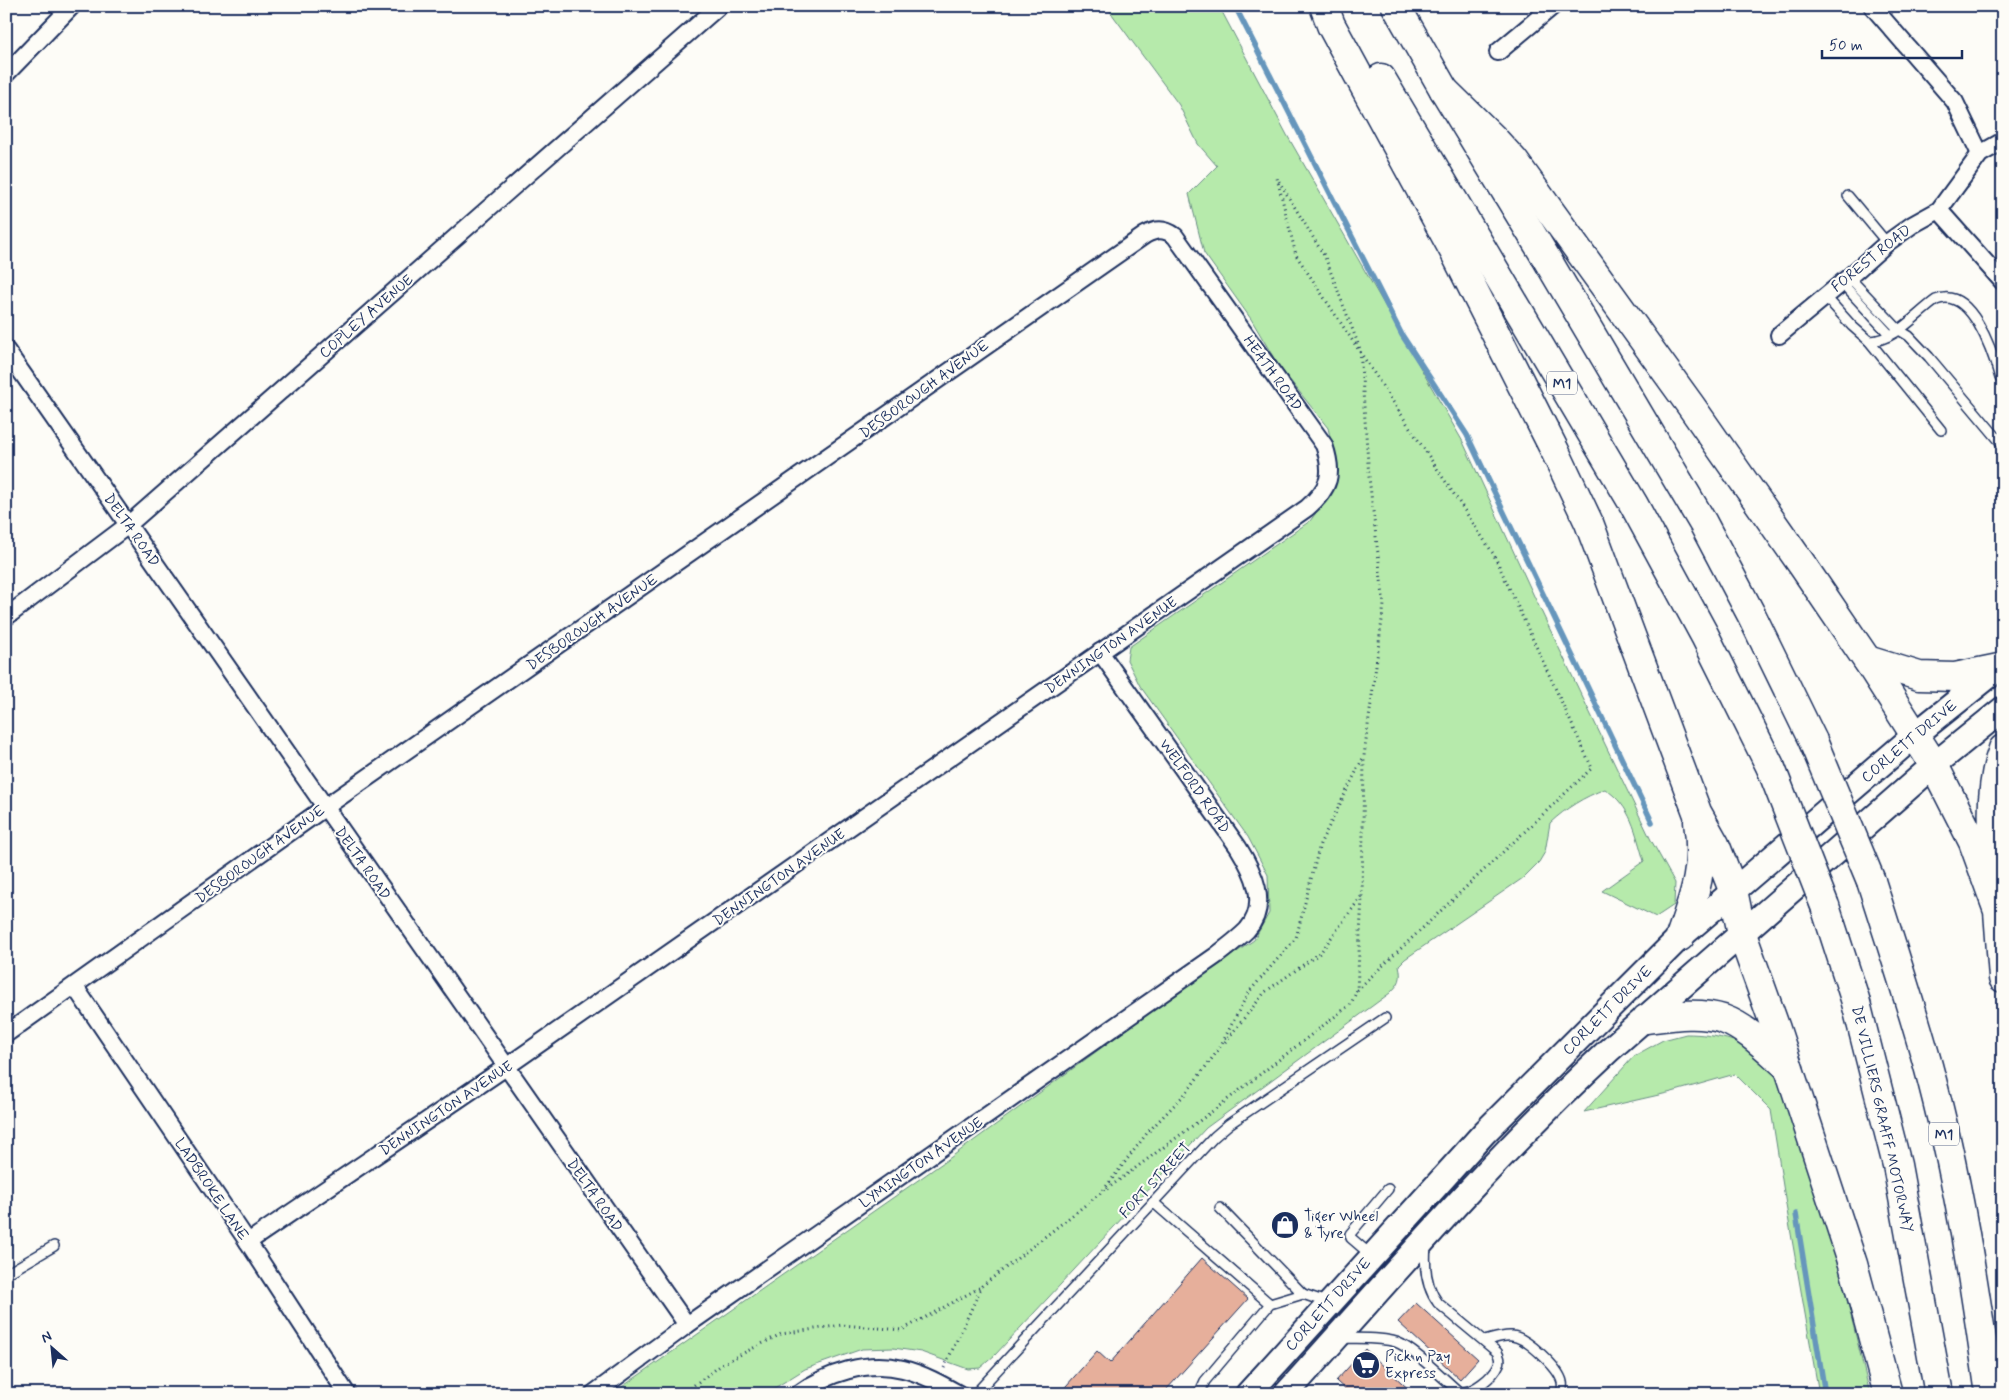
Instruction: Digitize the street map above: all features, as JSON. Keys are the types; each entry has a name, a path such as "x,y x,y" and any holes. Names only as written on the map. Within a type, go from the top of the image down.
{"highway":[{"path":"1324,6 1331,25 1476,293 1564,469 1588,523 1697,812 1715,844 1732,890 1742,934 1789,1068 1852,1264 1888,1394"},
{"name":"DE VILLIERS GRAAFF MOTORWAY","path":"1339,6 1460,214 1634,505 1705,636 1771,768 1825,906 1855,1000 1898,1165 1939,1394"},
{"name":"M1","path":"1396,6 1702,524 1752,616 1813,741 1871,881 1914,1016 1933,1087 1962,1215 1975,1288 1990,1394"},
{"path":"1444,90 1514,161 1691,406 1867,660 1934,765 1973,842 1998,911"},
{"path":"1867,660 1919,676 1955,677 2001,666"},
{"path":"2003,750 1993,798 2003,978"},
{"path":"1680,937 1697,889 1701,855 1697,812"},
{"path":"1646,1019 1689,1015 1723,1019 1740,1027 1789,1068"}],"main road":[{"name":"CORLETT DRIVE","path":"1248,1394 1484,1133 1680,937 1732,890 1915,735 2001,666"},
{"name":"CORLETT DRIVE","path":"1286,1394 1426,1238 1562,1094 1934,765 2003,708"}],"street":[{"path":"6,74 72,6"},
{"name":"COPLEY AVENUE","path":"6,617 128,525 719,6"},
{"path":"1498,52 1553,6"},
{"path":"1872,6 1955,102 1980,154"},
{"name":"FOREST ROAD","path":"1779,335 1887,242 1939,210 1980,154 2003,141"},
{"path":"1939,210 2003,282"},
{"name":"DESBOROUGH AVENUE","path":"6,1034 324,808 1145,235 1154,230 1161,230 1175,236 1180,243"},
{"name":"HEATH ROAD","path":"1180,243 1324,445 1330,460 1327,486 1320,497 1307,508"},
{"name":"DELTA ROAD","path":"6,350 324,808 687,1325"},
{"name":"DENNINGTON AVENUE","path":"248,1242 506,1067 1307,508"},
{"name":"WELFORD ROAD","path":"1100,652 1248,863 1255,879 1258,907 1254,919 1247,929"},
{"name":"LYMINGTON AVENUE","path":"593,1394 687,1325 1217,955 1247,929"},
{"name":"LADBROKE LANE","path":"75,986 248,1242 347,1394"},
{"path":"798,1394 821,1379 858,1368 878,1366 903,1369 959,1394"}],"lane":[{"path":"1848,196 1887,242"},
{"path":"1845,280 1899,330 1909,336 2003,445"},
{"path":"1845,280 1890,335"},
{"path":"1825,296 1852,326 1869,341 1941,430"},
{"path":"1869,341 1876,341 1899,330 1936,300 1943,297 1956,300 1971,310 1994,358 2000,378"},
{"name":"FORT STREET","path":"975,1394 1214,1137 1229,1124 1385,1018"},
{"path":"1372,1256 1351,1238 1350,1234 1388,1189"},
{"path":"1153,1202 1270,1304"},
{"path":"1220,1208 1303,1294 1329,1303"},
{"path":"1336,1338 1375,1339 1396,1342 1407,1348 1458,1391 1463,1393 1475,1389 1499,1363 1500,1357 1497,1352 1438,1303 1433,1296 1425,1270 1426,1238"},
{"path":"6,1274 54,1246"},
{"path":"1199,1394 1205,1381 1270,1304 1303,1294"},
{"path":"1485,1342 1504,1336 1523,1339 1552,1365 1562,1382 1561,1394"}],"path":[{"path":"682,1394 724,1363 781,1334 842,1325 902,1330 982,1286 1102,1192 1214,1110 1351,1004 1356,990 1362,897 1364,756 1384,605 1369,476 1360,349 1325,257 1277,178 1296,255 1360,349 1494,555 1592,768 1356,990"},
{"path":"1220,1049 1248,993 1296,938 1320,844 1364,756"},
{"path":"1102,1192 1148,1132 1186,1093 1265,992 1320,952 1362,897"},
{"path":"938,1383 954,1343 982,1286"}],"green space":[{"path":"1106,6 1219,6 1287,135 1463,442 1534,596 1651,840 1675,883 1674,905 1656,917 1602,891 1644,861 1635,830 1627,812 1614,796 1605,789 1576,803 1550,823 1545,852 1539,862 1523,878 1405,959 1399,965 1399,980 1390,993 1206,1128 995,1355 980,1368 968,1369 921,1352 893,1348 862,1349 805,1369 765,1394 612,1394 954,1155 1163,1003 1254,940 1269,913 1268,875 1248,837 1140,686 1127,660 1129,647 1310,521 1334,488 1335,458 1328,428 1278,365 1251,319 1204,253 1189,194 1217,166 1198,144 1179,105"},
{"path":"1686,1034 1721,1038 1744,1045 1764,1058 1771,1067 1781,1088 1827,1226 1870,1394 1819,1394 1771,1110 1735,1074 1672,1092 1584,1112 1634,1056 1663,1040"}],"building":[{"path":"1202,1258 1248,1299 1167,1389 1172,1394 1059,1394 1097,1351 1110,1363"},
{"path":"1416,1303 1478,1359 1460,1379 1398,1322"},
{"name":"Pick n Pay Express","path":"1365,1349 1414,1394 1350,1394 1336,1381"}],"waterway":[{"path":"1235,6 1402,335 1467,435 1652,822"},
{"path":"1796,1214 1825,1394"}],"place":[{"name":"Tiger Wheel & Tyre","path":"1285,1225"},
{"name":"Pick n Pay Express","path":"1366,1365"}]}
